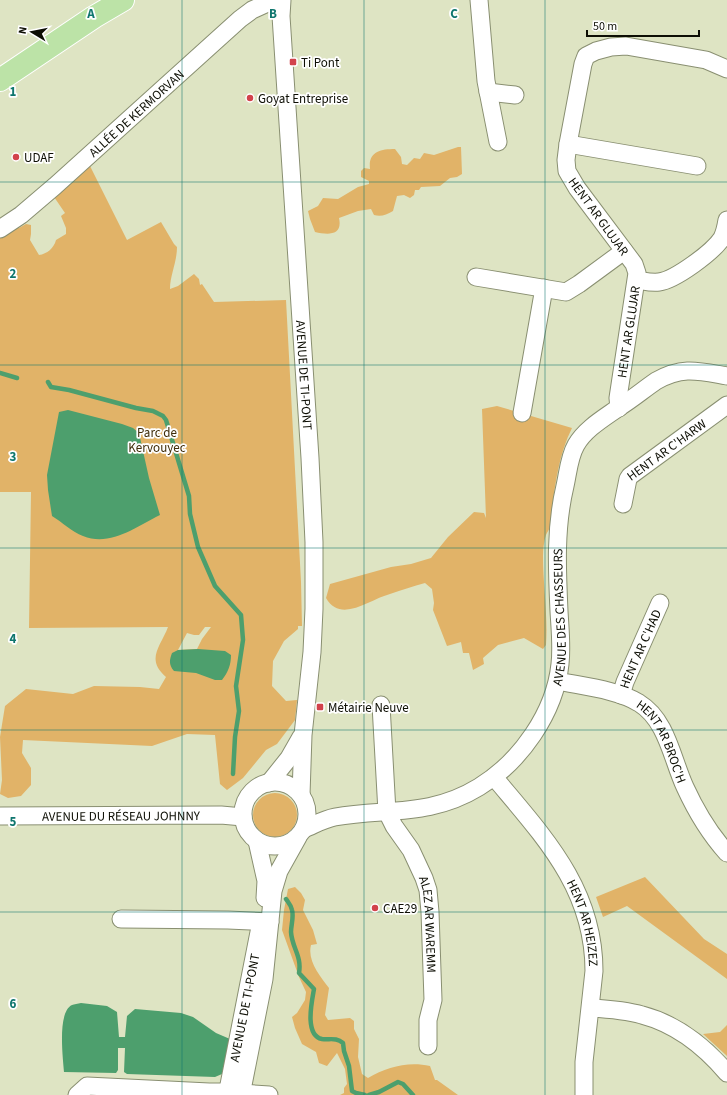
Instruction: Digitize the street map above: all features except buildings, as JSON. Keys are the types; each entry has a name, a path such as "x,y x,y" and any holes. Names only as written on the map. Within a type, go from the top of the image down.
{"main road":[{"path":"94,17 112,0"},
{"path":"0,80 94,17 123,0"}],"street":[{"path":"479,0 488,92 498,142"},
{"name":"ALLÉE DE KERMORVAN","path":"0,229 21,215 50,190 240,19 252,10 276,3"},
{"name":"AVENUE DE TI-PONT","path":"276,3 310,458 314,542 314,609 312,652 302,735 304,800"},
{"name":"HENT AR GLUJAR","path":"619,408 618,398 637,280 636,269 567,171 568,144 581,71 586,56 600,49 619,46 706,60 727,69"},
{"path":"488,92 515,95"},
{"path":"568,144 697,166"},
{"name":"HENT AR GLUJAR","path":"637,280 661,282 689,267 717,245 722,237 727,220"},
{"name":"HENT AR GLUJAR","path":"476,278 562,292 569,290 624,251"},
{"path":"522,413 544,288"},
{"name":"AVENUE DES CHASSEURS","path":"301,833 333,817 427,808 440,805 469,793 494,777 515,758 529,740 543,717 558,680 561,654 558,524 571,460 577,444 594,425 656,381 671,373 691,370 727,376"},
{"name":"HENT AR C'HARW","path":"623,504 628,479 630,476 727,405"},
{"name":"HENT AR C'HAD","path":"621,695 625,682 660,604"},
{"name":"HENT AR BROC'H","path":"558,680 621,695 640,703 646,708 657,720 666,737 676,766 692,801 708,829 727,853"},
{"path":"381,705 387,812"},
{"name":"AVENUE DE TI-PONT","path":"269,783 289,758 302,735"},
{"name":"HENT AR HEIZEZ","path":"494,777 557,855 576,889 585,913 592,942 594,971 584,1062 584,1095"},
{"path":"304,800 307,817 301,833 291,842 283,846 274,847 257,841 250,835 245,826 243,808 246,800 250,793 256,788 269,783 279,782 293,787 304,800 333,817"},
{"name":"ALEZ AR WAREMM","path":"387,812 394,826 411,850 428,890 433,1000 428,1020 428,1046"},
{"name":"AVENUE DU RÉSEAU JOHNNY","path":"0,816 243,816"},
{"name":"AVENUE DE TI-PONT","path":"265,922 278,871 301,833"},
{"name":"AVENUE DE TI-PONT","path":"234,1094 264,979 269,944 265,922 266,881 257,841"},
{"path":"121,919 265,922"},
{"path":"591,1008 629,1012 654,1019 674,1028 689,1037 710,1055 727,1073"},
{"path":"77,1095 86,1086 270,1095"}],"green space":[{"path":"461,147 462,174 457,177 450,178 440,186 421,187 419,190 415,190 414,195 410,198 404,195 397,196 393,211 386,215 374,215 371,209 358,211 339,218 339,228 333,233 325,234 315,232 308,211 318,206 323,198 338,199 358,187 369,184 369,181 361,177 361,171 364,168 370,169 371,159 376,153 384,150 395,149 401,157 402,164 407,165 414,158 420,159 424,153 434,155"},
{"name":"Parc de Kervouyec","path":"90,166 127,240 161,222 177,247 170,289 178,286 194,274 199,279 200,285 202,284 214,302 286,300 302,626 298,626 298,629 284,641 273,661 272,686 286,701 297,700 295,720 277,744 266,750 243,778 227,790 220,784 215,735 187,734 152,746 23,740 22,753 31,768 31,785 21,796 8,798 0,794 2,780 0,737 5,706 26,689 73,694 94,686 159,689 166,677 156,664 156,652 168,627 29,628 31,492 0,492 0,234 18,226 19,228 26,224 31,225 30,240 39,255 50,250 54,246 56,240 66,234 66,228 61,216 65,213 52,194","holes":["205,627 211,627 197,649 178,650 187,633 199,635"]},
{"path":"497,406 572,428 560,463 550,527 546,535 543,548 546,645 543,649 524,638 498,645 483,658 484,664 473,670 469,653 463,653 461,642 447,646 433,610 434,603 432,589 425,583 382,597 356,608 340,609 332,605 326,598 330,584 391,567 411,564 431,558 448,537 474,512 484,513 486,518 482,409"},
{"path":"271,793 279,793 284,794 291,799 296,806 296,824 291,831 284,836 271,837 263,834 256,827 253,819 253,811 256,803 263,796"},
{"path":"645,877 704,939 727,954 727,979 627,906 603,917 596,897"},
{"path":"295,887 305,900 303,910 313,930 317,944 311,945 311,957 315,968 329,988 325,1015 328,1020 350,1018 354,1021 354,1029 359,1039 358,1057 362,1074 368,1078 398,1066 414,1064 430,1066 435,1080 458,1095 340,1095 344,1093 344,1088 347,1084 345,1069 337,1053 327,1066 319,1063 316,1052 302,1044 292,1017 297,1013 305,1000 306,992 282,930 288,889"},
{"path":"727,1025 727,1056 703,1034 720,1032"}],"shaded area":[{"path":"68,410 122,424 133,428 139,433 149,478 160,515 123,534 103,539 93,539 83,536 52,516 47,475 59,412"},
{"path":"198,649 225,651 231,655 229,668 222,680 215,680 196,673 174,671 171,667 170,658 172,653 178,650"},
{"path":"81,1003 107,1006 117,1012 119,1037 125,1037 127,1016 135,1009 181,1013 193,1017 216,1033 230,1039 222,1074 215,1077 127,1074 124,1072 125,1048 118,1048 118,1070 116,1073 64,1072 62,1036 64,1016 67,1009 72,1005"}],"waterway":[{"path":"0,373 17,378"},
{"path":"48,382 51,387 69,390 136,408 153,411 163,416 166,420 189,496 190,514 198,547 215,586 241,615 243,640 236,686 239,711 235,737 233,774"},
{"path":"286,899 293,913 291,932 300,967 299,973 314,989 310,1017 313,1031 316,1036 322,1039 335,1039 343,1043 349,1066 352,1091 365,1095"},
{"path":"369,1095 379,1092 398,1082 403,1084 413,1095"}],"place":[{"name":"Ti Pont","path":"293,62"},
{"name":"Goyat Entreprise","path":"250,98"},
{"name":"UDAF","path":"16,157"},
{"name":"Métairie Neuve","path":"320,707"},
{"name":"CAE29","path":"375,908"}]}
